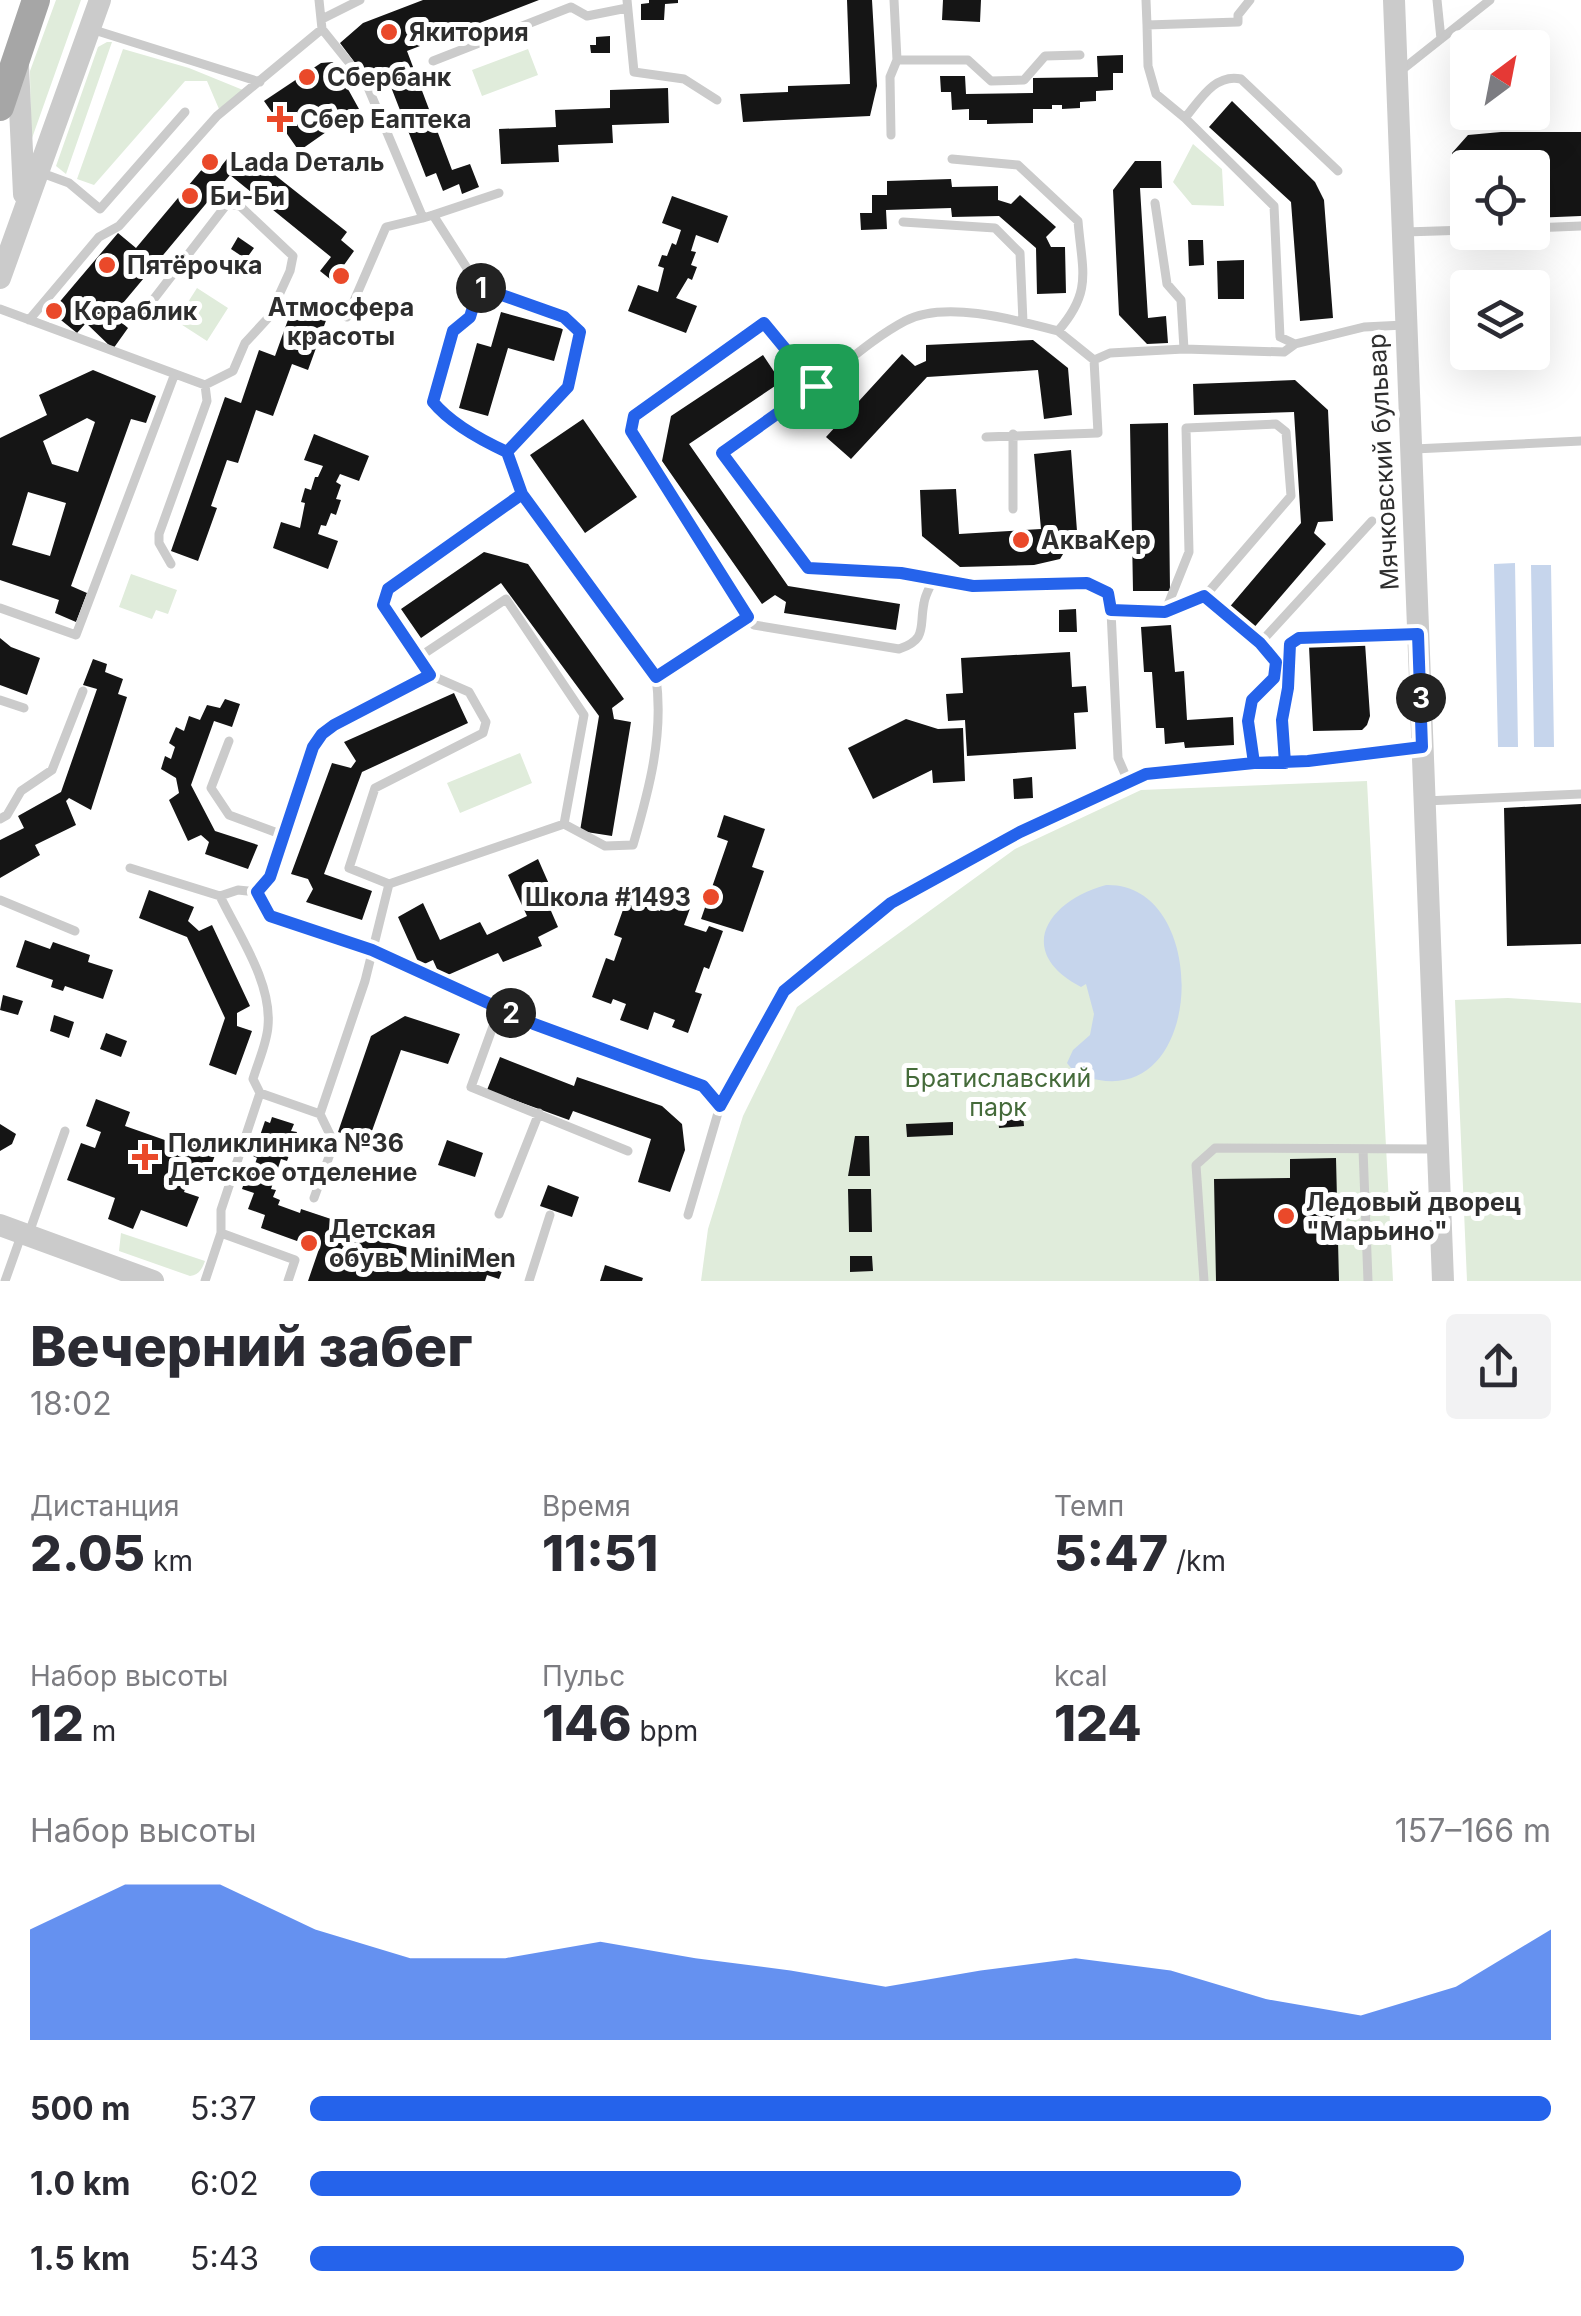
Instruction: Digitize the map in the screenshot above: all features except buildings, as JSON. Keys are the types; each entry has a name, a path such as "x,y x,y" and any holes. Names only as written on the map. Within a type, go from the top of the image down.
{"main road":[{"path":"0,108 36,0"}],"street":[{"path":"0,278 100,0"},
{"name":"Мячковский бульвар","path":"1394,0 1444,1281"},
{"path":"18,58 24,207"},
{"path":"16,1231 153,1281"}],"lane":[{"path":"319,0 322,24 367,85 428,217 479,287 564,317 580,332 568,387 507,452"},
{"path":"29,320 99,237 120,226 217,116 322,24 360,0"},
{"path":"891,135 890,76 897,60 894,0"},
{"path":"1146,0 1148,66 1156,94 1274,206 1280,337 1295,344"},
{"path":"1147,25 1238,22 1238,15 1250,0"},
{"path":"1437,0 1441,39"},
{"path":"1396,75 1490,0"},
{"path":"433,61 571,7 587,16 627,4 634,72 684,79 717,100"},
{"path":"90,29 260,82"},
{"path":"897,60 968,60 991,81 1024,80 1044,56 1080,55"},
{"path":"1185,118 1214,84 1232,77 1241,79 1338,171"},
{"path":"36,172 69,183 100,209 186,112"},
{"path":"952,160 1018,166 1078,221 1084,285 1078,309 1058,331"},
{"path":"346,317 386,227 499,194"},
{"path":"1155,203 1166,284 1180,300 1184,349"},
{"path":"0,309 205,385 233,371 245,343 270,317 293,256 240,206 227,204 142,314"},
{"path":"903,222 995,228 1020,253 1023,322"},
{"path":"1550,227 1581,226"},
{"path":"1401,232 1450,231"},
{"path":"479,287 470,317 453,331 433,402 440,412 507,452 522,494 656,677 659,702 654,772 634,846 605,846 564,824 390,884 348,868 375,788 483,733 486,722 468,692 430,675 383,605 388,589 522,494"},
{"path":"986,437 1098,433 1094,360 1058,331 1004,317 933,312 907,319 722,453 808,568 901,573 973,586 1087,583 1108,593 1118,758 1128,782"},
{"path":"816,386 764,323 634,416 631,431 754,625 899,650 912,645 923,628 923,604 933,580"},
{"path":"1094,360 1110,354 1184,349 1284,352 1295,344 1364,327 1404,324"},
{"path":"0,608 76,635 174,376"},
{"path":"171,564 159,544 159,534 207,401 205,385"},
{"path":"1111,610 1165,612 1204,596 1291,496 1286,432 1276,424 1186,428 1189,552 1165,612"},
{"path":"1013,434 1013,509"},
{"path":"1411,450 1581,441"},
{"path":"1260,643 1372,521"},
{"path":"1204,596 1260,643 1276,662 1274,678 1252,700 1248,721 1254,763"},
{"path":"419,657 506,599 584,714 564,824"},
{"path":"656,677 748,617"},
{"path":"1285,763 1282,720 1290,644 1299,638 1418,634"},
{"path":"257,892 270,877 313,747 322,734 430,675"},
{"path":"0,819 7,815 21,791 52,770 83,690"},
{"path":"0,700 24,708"},
{"path":"229,741 211,788 229,814 283,835"},
{"path":"688,1214 720,1106 784,991 891,903 1020,832 1146,774 1422,747"},
{"path":"1425,801 1581,794"},
{"path":"130,868 220,896 238,890 257,892"},
{"path":"314,1198 334,1143 320,1114 366,981 390,884"},
{"path":"257,892 270,916 372,950 534,1024 703,1086 720,1106"},
{"path":"204,1281 221,1233 221,1210 260,1093 253,1078 268,1029 260,980 220,896"},
{"path":"0,900 75,931"},
{"path":"500,1008 471,1087 628,1151"},
{"path":"260,1093 320,1114"},
{"path":"500,1214 540,1113"},
{"path":"5,1281 16,1231 66,1131"},
{"path":"1204,1281 1196,1166 1215,1148 1438,1149"},
{"path":"1362,1149 1368,1281"},
{"path":"529,1281 550,1215"},
{"path":"221,1233 295,1260 288,1281"}],"green space":[{"path":"56,0 81,0 31,141 30,71"},
{"path":"112,42 66,174 56,166 98,47"},
{"path":"123,49 189,68 243,90 219,109 207,81 185,81 94,185 77,179"},
{"path":"528,49 538,75 482,96 472,70"},
{"path":"1193,144 1222,169 1224,206 1192,205 1173,182"},
{"path":"197,288 228,308 207,341 176,321"},
{"path":"131,574 177,590 168,614 156,610 152,619 119,607"},
{"path":"520,753 532,783 460,813 447,783"},
{"name":"Братиславский парк","path":"1367,781 1393,1281 701,1281 708,1229 743,1116 797,1007 1015,849 1141,790"},
{"path":"1508,998 1581,1003 1581,1281 1467,1281 1455,1000"},
{"path":"121,1233 205,1261 200,1271 190,1276 119,1251"}],"water":[{"path":"1515,563 1518,747 1498,747 1494,564"},
{"path":"1531,565 1551,565 1554,747 1534,747"},
{"path":"1106,885 1140,893 1164,917 1178,950 1182,989 1176,1026 1160,1057 1135,1077 1099,1080 1081,1075 1067,1063 1073,1050 1090,1035 1094,1014 1086,984 1081,987 1060,973 1048,959 1044,944 1054,915 1085,893"}],"place":[{"name":"Якитория","path":"389,32"},
{"name":"Сбербанк","path":"307,77"},
{"name":"Сбер Еаптека","path":"280,119"},
{"name":"Lada Dеталь","path":"210,162"},
{"name":"Би-Би","path":"190,196"},
{"name":"Пятёрочка","path":"107,265"},
{"name":"Атмосфера красоты","path":"341,276"},
{"name":"Кораблик","path":"54,311"},
{"name":"АкваКер","path":"1021,540"},
{"name":"Школа #1493","path":"711,897"},
{"name":"Поликлиника №36 Детское отделение","path":"145,1157"},
{"name":"Ледовый дворец \"Марьино\"","path":"1286,1216"},
{"name":"Детская обувь MiniMen","path":"309,1243"}],"route":[{"path":"816,386 722,453 808,568 901,573 973,586 1087,583 1108,593 1111,610 1165,612 1204,596 1260,643 1276,662 1274,678 1252,700 1248,721 1254,763 1285,763 1282,720 1290,644 1299,638 1418,634 1422,747 1308,761 1285,763 1254,763 1146,774 1020,832 891,903 784,991 720,1106 703,1086 534,1024 372,950 270,916 257,892 270,877 313,747 334,725 430,675 383,605 388,589 522,494 512,468 507,452 440,412 433,402 453,331 470,317 479,287 564,317 580,332 568,387 507,452 522,494 656,677 748,617 631,431 634,416 764,323 816,386"}]}
